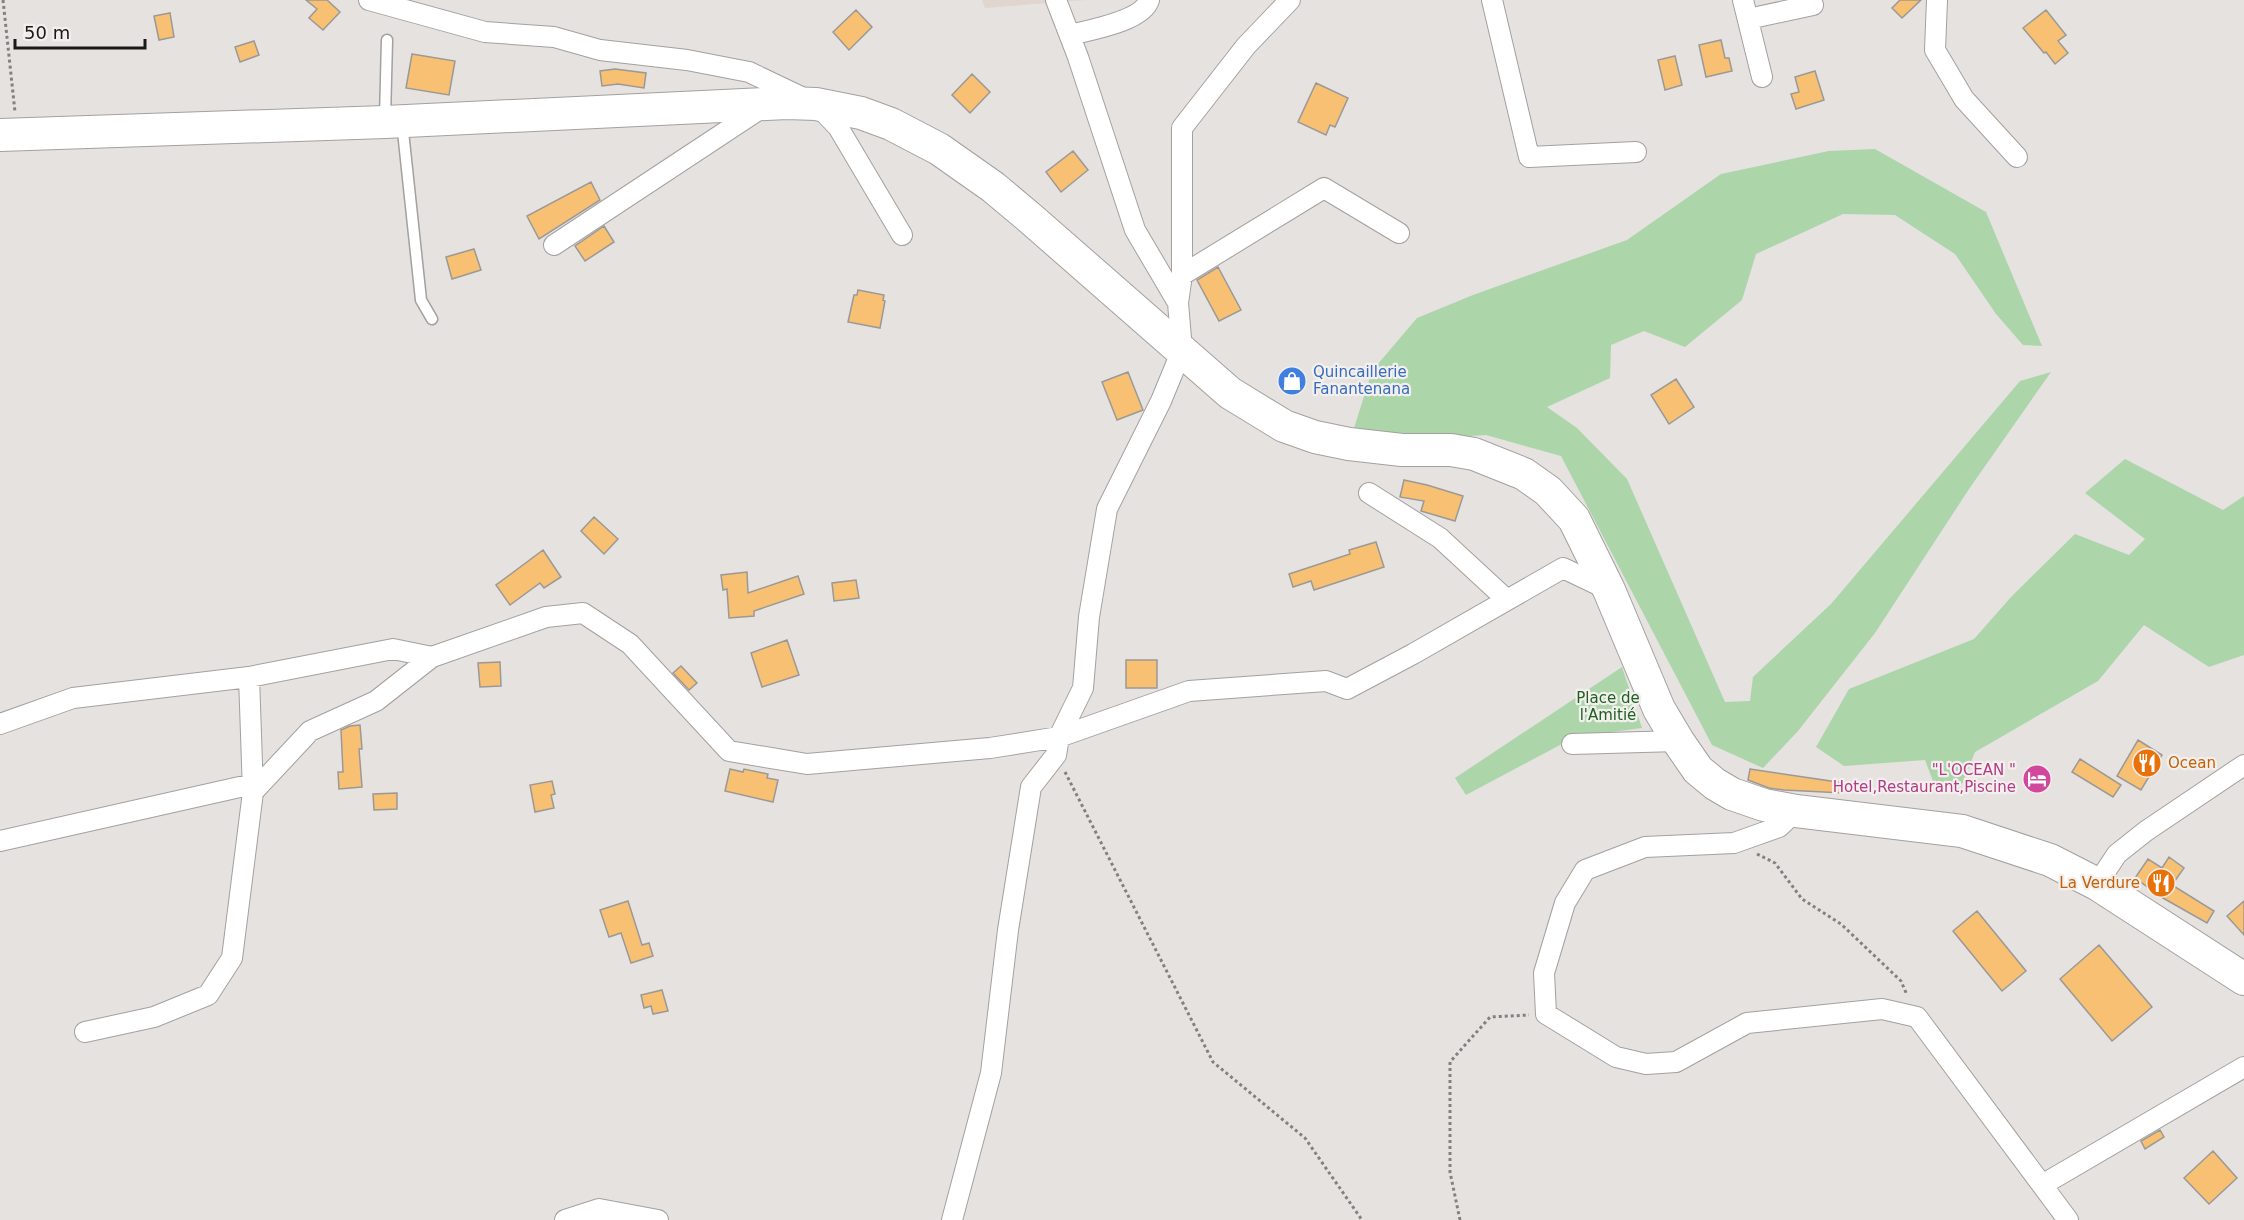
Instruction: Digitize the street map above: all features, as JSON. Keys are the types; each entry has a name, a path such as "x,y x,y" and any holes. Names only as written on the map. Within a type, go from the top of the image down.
{"main road":[{"path":"8,135 394,121 787,103 816,104 861,113 891,124 939,149 993,188 1230,393 1284,426 1316,437 1349,444 1402,450 1451,450 1474,454 1524,474 1548,491 1574,519 1609,590 1659,709 1677,741 1698,770 1715,784 1732,794 1764,805 1962,831 2050,860 2097,884 2244,979"}],"street":[{"path":"369,0 485,32 554,37 600,50 687,60 749,72 816,104 838,128 902,235"},
{"path":"1056,0 1070,35 1135,230 1178,303"},
{"path":"1070,35 1136,16 1148,6 1149,0"},
{"path":"952,1220 991,1073 1008,930 1031,787 1058,746 1083,688 1089,617 1107,508 1161,401 1182,350 1178,303 1182,275 1182,128 1246,46 1290,0"},
{"path":"1492,0 1529,157 1636,152"},
{"path":"1937,0 1935,50 1964,99 2017,157"},
{"path":"1762,78 1745,9 1813,5"},
{"path":"554,244 765,105"},
{"path":"1182,275 1324,188 1399,233"},
{"path":"1369,493 1440,538 1506,599"},
{"path":"0,841 253,788 310,731 376,701 432,657 546,617 583,613 630,644 729,751 807,764 990,748 1058,746 1189,691 1326,681 1347,689 1563,568 1609,590"},
{"path":"0,724 73,698 249,677 393,648 432,657"},
{"path":"85,1032 154,1017 208,995 232,958 253,788 249,677"},
{"path":"1572,744 1677,741"},
{"path":"2097,884 2117,854 2146,831 2244,765"},
{"path":"1796,811 1779,828 1734,843 1645,847 1585,870 1565,903 1544,973 1546,1014 1616,1057 1646,1064 1676,1062 1746,1023 1882,1009 1917,1017 2068,1220"},
{"path":"2042,1185 2244,1067"},
{"path":"565,1220 599,1209 658,1220"}],"lane":[{"path":"387,40 394,121 421,300 432,319"}],"path":[{"path":"3,0 8,135"},
{"path":"1058,746 1213,1062 1305,1138 1362,1220"},
{"path":"1734,843 1774,863 1802,899 1841,924 1901,981 1917,1017"},
{"path":"1460,1220 1450,1172 1450,1062 1490,1017 1546,1014"}],"shaded area":[{"path":"982,0 1086,0 985,8"}],"green space":[{"path":"1875,149 1986,212 2042,346 2023,345 1996,314 1955,254 1895,215 1843,214 1756,254 1742,300 1685,347 1644,331 1611,345 1610,378 1547,407 1577,428 1627,479 1725,702 1750,701 1753,677 1831,604 2020,381 2051,372 1969,489 1875,633 1798,731 1763,768 1712,745 1561,456 1486,435 1349,444 1372,371 1417,318 1473,295 1627,240 1721,174 1829,151"},
{"path":"2125,459 2223,510 2244,496 2244,655 2209,667 2144,625 2098,681 1975,752 1962,784 1936,789 1925,760 1844,766 1816,747 1849,689 1974,639 2012,596 2075,534 2129,555 2145,539 2085,493"},
{"name":"Place de l'Amitié","path":"1622,667 1642,728 1575,737 1466,795 1455,778"}],"building":[{"path":"306,0 327,0 340,12 323,30 309,18 317,9"},
{"path":"1900,0 1921,0 1902,18 1892,8"},
{"path":"856,10 872,27 849,50 833,32"},
{"path":"2046,10 2066,35 2058,41 2068,53 2055,64 2023,28"},
{"path":"170,13 174,37 159,40 154,16"},
{"path":"1721,40 1725,58 1729,58 1732,71 1706,77 1699,45"},
{"path":"254,41 259,55 240,62 235,47"},
{"path":"412,54 455,61 449,95 406,88"},
{"path":"1675,56 1682,85 1665,90 1658,60"},
{"path":"615,69 646,73 644,88 618,84 602,86 600,71"},
{"path":"1815,71 1824,100 1796,109 1791,94 1799,92 1795,77"},
{"path":"972,74 990,92 970,113 952,95"},
{"path":"1316,83 1348,98 1335,127 1330,125 1326,135 1298,122"},
{"path":"1073,151 1088,170 1061,192 1046,172"},
{"path":"591,182 600,200 539,239 527,216"},
{"path":"604,226 614,242 585,261 575,246"},
{"path":"474,249 481,270 452,279 446,257"},
{"path":"1218,267 1241,310 1219,321 1197,280"},
{"path":"858,290 884,295 880,328 848,322 854,295 857,295"},
{"path":"1128,372 1143,410 1117,420 1102,382"},
{"path":"1676,379 1694,407 1669,424 1651,395"},
{"path":"1404,480 1463,496 1455,521 1421,511 1424,501 1400,497"},
{"path":"594,517 618,539 604,554 581,531"},
{"path":"1376,542 1384,567 1314,590 1311,581 1293,587 1289,574 1350,554 1349,550"},
{"path":"543,550 561,577 544,588 540,583 510,605 496,585"},
{"path":"747,572 748,593 798,576 804,594 754,611 754,616 729,618 727,589 723,590 721,575"},
{"path":"856,580 859,598 834,601 832,583"},
{"path":"787,640 799,675 762,687 751,653"},
{"path":"1126,660 1157,660 1157,688 1126,688"},
{"path":"500,662 501,686 480,687 478,663"},
{"path":"681,666 697,683 689,690 673,673"},
{"path":"360,725 362,787 339,789 338,772 343,772 341,730"},
{"path":"2138,740 2162,755 2141,790 2117,776"},
{"path":"2080,759 2121,785 2113,797 2072,772"},
{"path":"730,769 743,772 744,769 768,774 767,778 778,780 773,802 725,791"},
{"path":"1750,769 1844,783 1843,793 1769,788 1748,780"},
{"path":"552,781 555,794 551,795 554,808 535,812 530,785"},
{"path":"397,793 397,809 374,810 373,794"},
{"path":"2169,857 2184,868 2172,885 2214,911 2207,923 2163,898 2135,878 2148,859 2162,868"},
{"path":"628,901 642,945 649,943 653,956 631,963 621,933 609,937 600,910"},
{"path":"2244,901 2244,935 2227,916"},
{"path":"1977,911 2026,971 2002,991 1953,931"},
{"path":"2099,945 2152,1007 2112,1041 2060,979"},
{"path":"662,990 668,1011 653,1014 651,1006 644,1008 641,995"},
{"path":"2160,1130 2164,1137 2145,1149 2141,1141"},
{"path":"2213,1151 2237,1178 2209,1204 2184,1178"}],"place":[{"name":"Quincaillerie Fanantenana","path":"1292,381"},
{"name":"Ocean","path":"2147,763"},
{"name":"\"L'OCEAN \" Hotel,Restaurant,Piscine","path":"2037,779"},
{"name":"La Verdure","path":"2161,883"}]}
